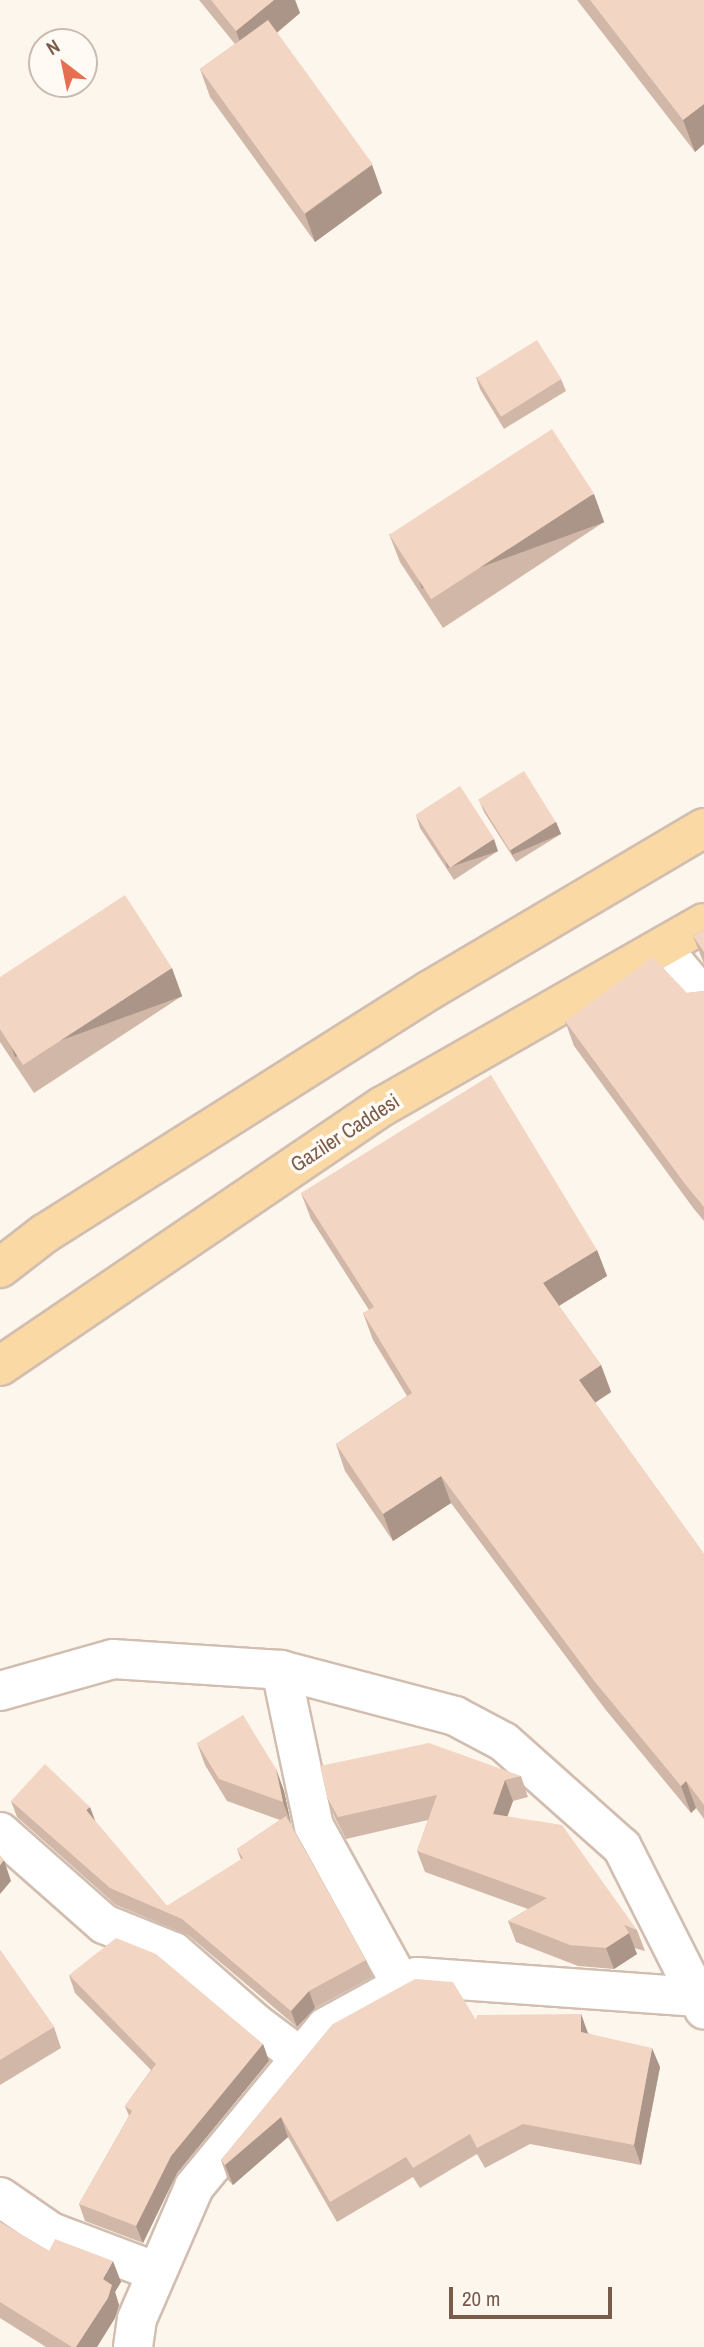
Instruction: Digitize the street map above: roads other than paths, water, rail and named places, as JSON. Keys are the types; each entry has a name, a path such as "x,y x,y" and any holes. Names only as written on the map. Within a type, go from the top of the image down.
{"main road":[{"path":"0,1268 44,1234 430,990 704,828"},
{"name":"Gaziler Caddesi","path":"0,1366 383,1106 663,950 704,923"}],"street":[{"path":"663,950 704,999"},
{"path":"0,1691 113,1659 281,1670 455,1716 504,1741 622,1847 701,2003"},
{"path":"281,1670 314,1826 402,1986"},
{"path":"0,1832 103,1924 174,1952 254,2023 299,2056"},
{"path":"133,2347 137,2319 194,2187 299,2056 326,2027 417,1977 701,2003"},
{"path":"0,2197 51,2232 157,2272"}]}
